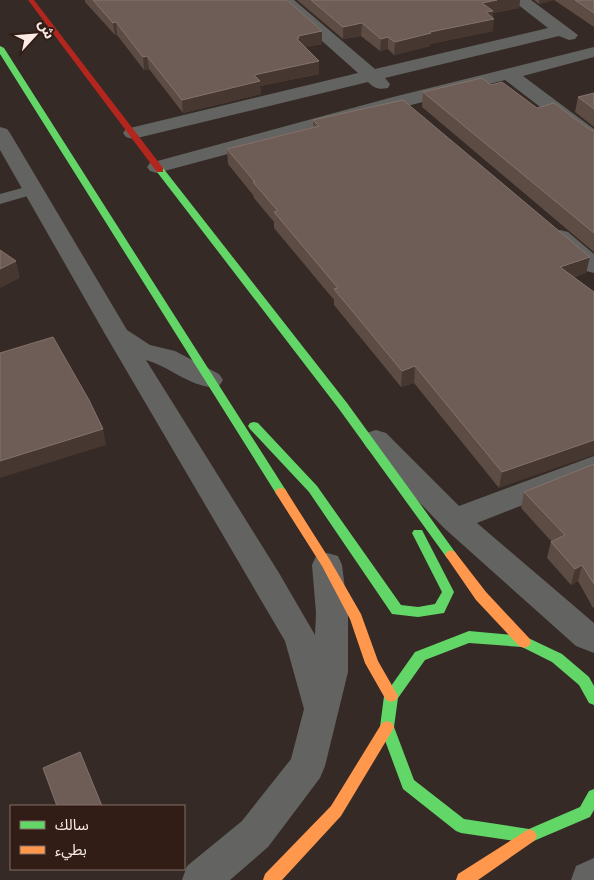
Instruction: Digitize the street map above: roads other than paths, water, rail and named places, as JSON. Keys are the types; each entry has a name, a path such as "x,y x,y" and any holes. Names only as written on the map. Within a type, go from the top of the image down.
{"street":[{"path":"32,0 157,167 343,406 482,596 524,642"},
{"path":"284,0 407,108"},
{"path":"157,167 407,108 509,74 594,51 586,39 560,30 520,0"},
{"path":"134,134 560,30"},
{"path":"0,48 326,563 356,618 372,663 392,696"},
{"path":"509,74 594,139"},
{"path":"0,133 117,334 301,639 321,708"},
{"path":"549,228 594,266"},
{"path":"117,334 142,351 166,357 210,380 313,489 397,610 418,612 440,609 448,592 432,557 412,523"},
{"path":"343,406 402,507"},
{"path":"343,406 454,520 544,600 587,636 594,638"},
{"path":"454,520 594,466"},
{"path":"201,880 255,834 307,766 331,672 332,614 326,563"},
{"path":"271,880 336,811 388,727 392,696 420,656 468,637 524,642 557,658 589,682 594,699"},
{"path":"388,727 408,784 461,826 529,836"},
{"path":"464,880 529,836 589,811 594,796"},
{"path":"590,880 594,878"}],"lane":[{"path":"0,199 33,190"}]}
